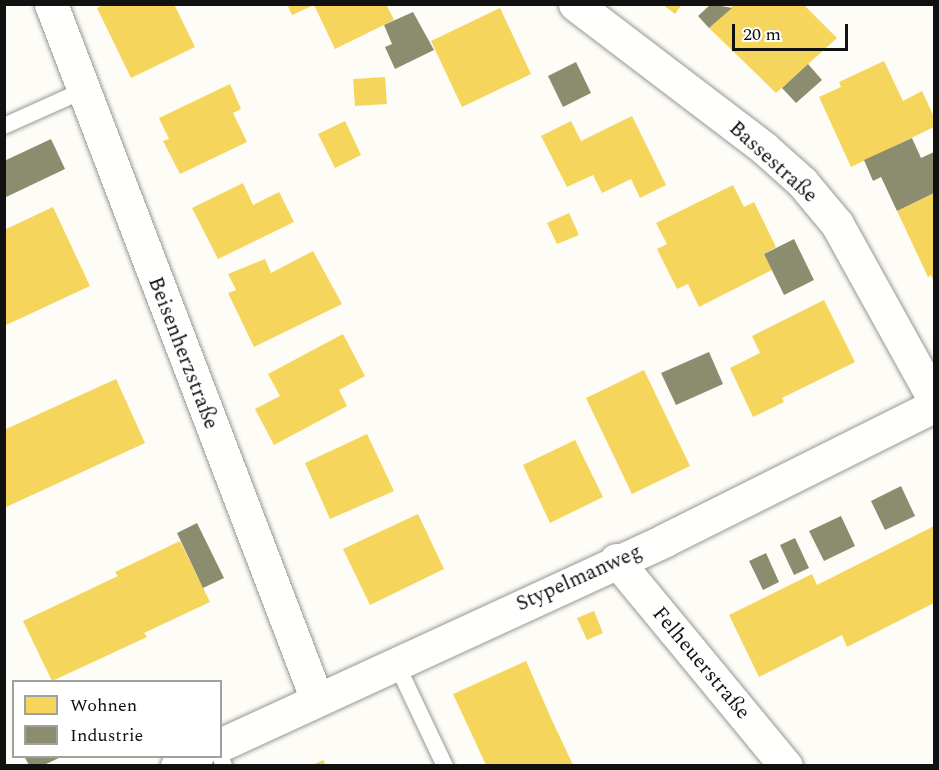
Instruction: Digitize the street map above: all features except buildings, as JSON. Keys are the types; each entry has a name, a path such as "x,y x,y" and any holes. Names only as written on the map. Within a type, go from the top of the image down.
{"street":[{"name":"Beisenherzstraße","path":"51,4 317,700"},
{"name":"Bassestraße","path":"575,4 764,148 802,182 837,224 934,399"},
{"name":"Stypelmanweg","path":"222,744 616,560 665,540 934,406"},
{"name":"Felheuerstraße","path":"616,560 786,765"},
{"path":"177,765 193,758"}],"lane":[{"path":"4,126 84,90"},
{"path":"396,663 445,765"}]}
